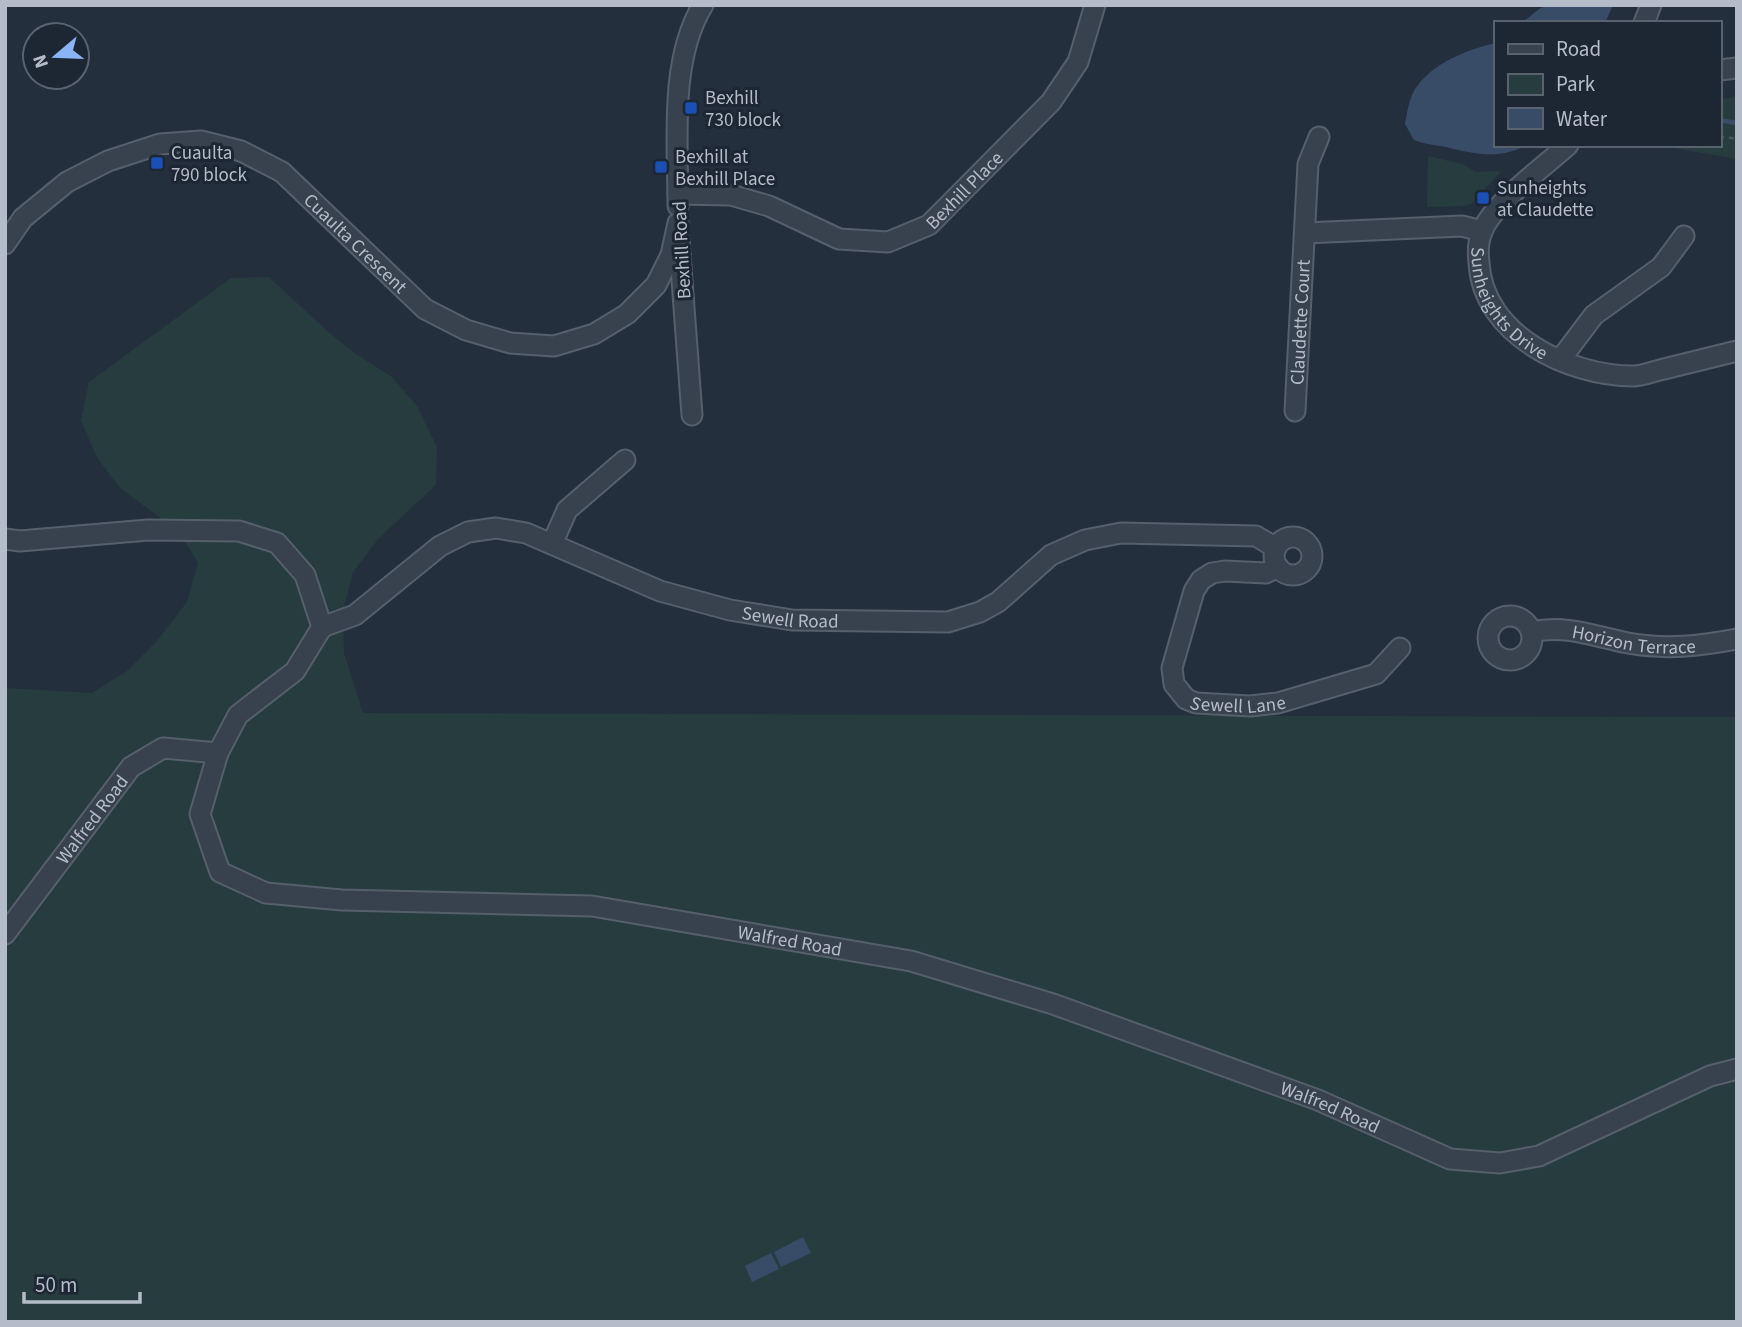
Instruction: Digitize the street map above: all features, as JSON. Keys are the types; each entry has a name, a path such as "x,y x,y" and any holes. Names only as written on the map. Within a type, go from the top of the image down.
{"street":[{"name":"Bexhill Road","path":"692,415 678,223 679,82 686,41 703,5"},
{"name":"Bexhill Place","path":"678,194 731,195 769,206 839,239 888,242 929,225 1051,102 1078,62 1095,5"},
{"name":"Claudette Court","path":"1295,411 1308,164 1319,137"},
{"name":"Cuaulta Crescent","path":"5,244 23,218 67,182 108,160 160,144 201,141 241,151 282,172 425,309 466,330 510,343 554,346 594,334 627,314 656,285 671,255 678,223"},
{"name":"Sunheights Drive","path":"1566,147 1495,211 1482,231 1478,254 1479,275 1495,311 1520,338 1560,360 1593,370 1635,376 1737,351"},
{"name":"Claudette Court","path":"1305,233 1462,226 1482,231"},
{"name":"Sunheights Drive","path":"1560,360 1594,314 1661,267 1684,236"},
{"path":"552,544 567,510 625,460"},
{"name":"Sewell Road","path":"322,627 355,615 440,546 468,532 496,528 526,533 660,591 730,610 792,620 948,622 980,612 998,602 1051,555 1103,535 1121,533 1256,536 1277,557"},
{"path":"5,539 20,541 148,530 239,531 276,543 305,575 322,627 295,671 238,715 218,753"},
{"name":"Sewell Lane","path":"1277,557 1265,573 1225,571 1212,573 1201,580 1194,591 1172,668 1174,684 1186,699 1196,704 1250,706 1278,703 1376,674 1400,648"},
{"name":"Horizon Terrace","path":"1532,632 1548,628 1565,629 1628,643 1675,648 1737,639"},
{"name":"Walfred Road","path":"5,934 11,913 131,767 163,748 218,753 200,814 220,872 266,893 342,900 592,906 911,961 1053,1004 1318,1100 1450,1159 1500,1163 1539,1157 1710,1076 1737,1069"}],"green space":[{"path":"1737,97 1737,159 1668,147 1721,147 1721,99"},
{"path":"1428,156 1462,164 1476,172 1501,171 1473,203 1464,206 1427,207"},
{"path":"269,277 327,331 392,377 417,406 437,447 436,485 379,538 353,572 343,611 344,653 363,713 1737,717 1737,1322 5,1322 5,688 92,693 127,671 156,642 187,602 198,563 178,531 120,488 96,456 81,420 89,382 231,278"}],"water":[{"path":"1548,5 1613,5 1606,21 1524,21"},
{"path":"1494,43 1494,147 1523,147 1517,150 1487,154 1426,143 1414,140 1405,124 1411,98 1421,81 1439,66 1472,50"},
{"path":"803,1237 811,1253 781,1267 774,1252"},
{"path":"771,1253 779,1269 752,1282 745,1266"}],"waterway":[{"path":"1721,120 1737,123"}],"place":[{"name":"Bexhill 730 block","path":"691,108"},
{"name":"Cuaulta 790 block","path":"157,163"},
{"name":"Bexhill at Bexhill Place","path":"661,167"},
{"name":"Sunheights at Claudette","path":"1483,198"}]}
